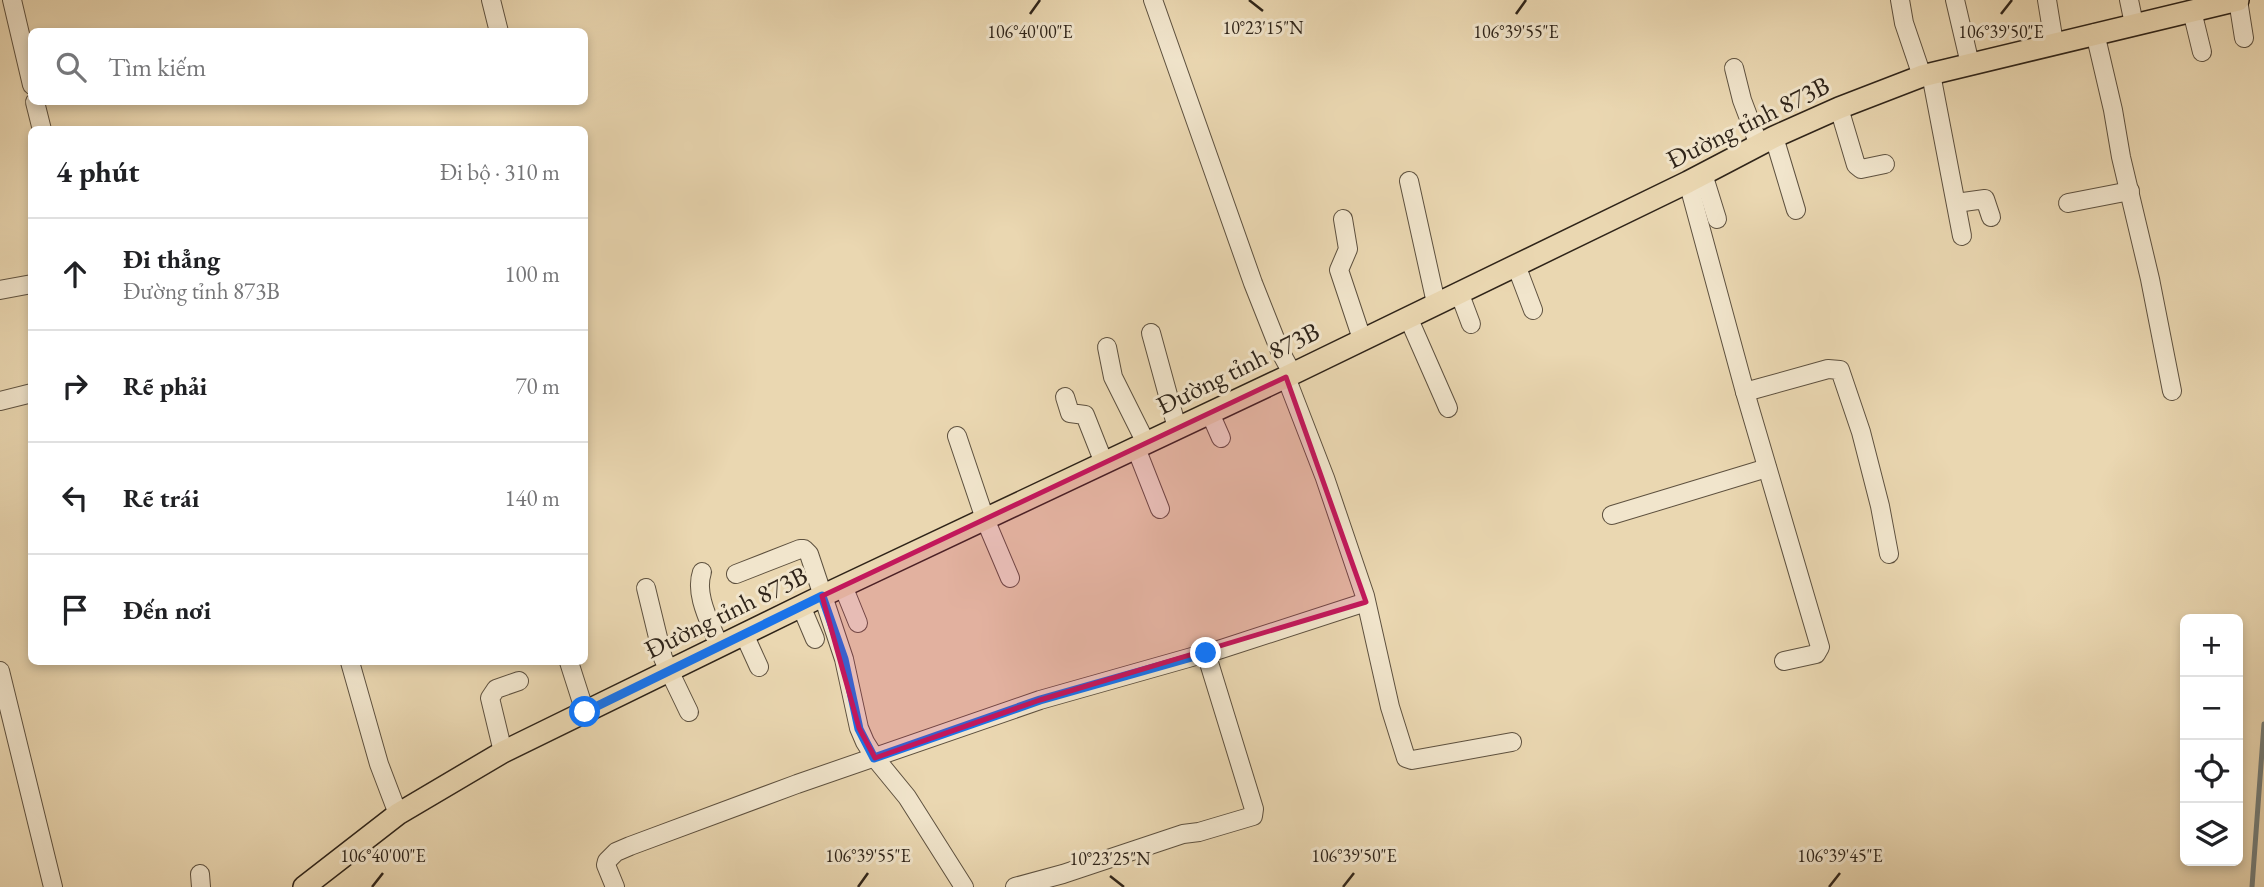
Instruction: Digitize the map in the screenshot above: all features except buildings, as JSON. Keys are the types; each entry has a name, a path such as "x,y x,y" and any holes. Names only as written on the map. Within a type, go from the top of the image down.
{"main road":[{"name":"Đường tỉnh 873B","path":"307,886 398,814 503,752 800,606 1289,375 1696,178 1766,141 1839,108 1926,75 2238,0"}],"street":[{"path":"12,0 28,68"},
{"path":"491,0 498,28"},
{"path":"1153,0 1192,115 1325,478 1366,602 1390,707 1406,758 1412,760 1513,742"},
{"path":"1900,0 1914,54 1926,75 1962,236"},
{"path":"1955,0 1970,64"},
{"path":"2047,0 2054,43"},
{"path":"2129,0 2134,24"},
{"path":"2238,0 2244,38"},
{"path":"2192,10 2202,52"},
{"path":"2095,33 2172,391"},
{"path":"1734,68 1742,100 1766,141 1796,210"},
{"path":"36,105 41,126"},
{"path":"1839,108 1856,165 1861,169 1885,164"},
{"path":"1696,178 1717,219"},
{"path":"1696,178 1745,392 1820,647 1816,654 1784,661"},
{"path":"1409,181 1436,303"},
{"path":"2068,203 2130,191"},
{"path":"1956,203 1985,199 1991,217"},
{"path":"1343,219 1348,248 1339,270 1362,339"},
{"path":"1516,265 1533,310"},
{"path":"0,290 28,285"},
{"path":"1459,292 1471,324"},
{"path":"1408,317 1448,408"},
{"path":"1151,334 1177,428"},
{"path":"1107,347 1113,377 1141,445 1160,509"},
{"path":"1745,392 1828,369 1840,370 1861,432 1889,554"},
{"path":"0,401 28,394"},
{"path":"1065,397 1070,414 1085,415 1104,463"},
{"path":"1210,413 1221,438"},
{"path":"957,436 985,519 1010,578"},
{"path":"1612,515 1767,468"},
{"path":"736,574 804,549 809,554 844,659 859,729 874,758 907,797 964,887"},
{"path":"702,572 702,599 719,646"},
{"path":"843,586 858,623"},
{"path":"646,588 668,671 689,712"},
{"path":"615,887 606,865 616,852 685,824 1040,700 1202,652 1206,654 1366,602"},
{"path":"800,606 815,639"},
{"path":"744,634 759,667"},
{"path":"1015,887 1183,834 1253,816 1254,808 1206,654"},
{"path":"351,665 375,751 398,814"},
{"path":"570,665 585,712"},
{"path":"0,671 8,737 53,887"},
{"path":"503,752 490,698 496,689 519,681"}],"highlighted area":[{"path":"1286,377 1366,602 1040,700 875,758 859,728 822,596"}],"waterway":[{"path":"2252,887 2264,724"}],"route":[{"path":"585,712 822,596 844,659 859,729 874,758 1040,700 1206,653"}]}
